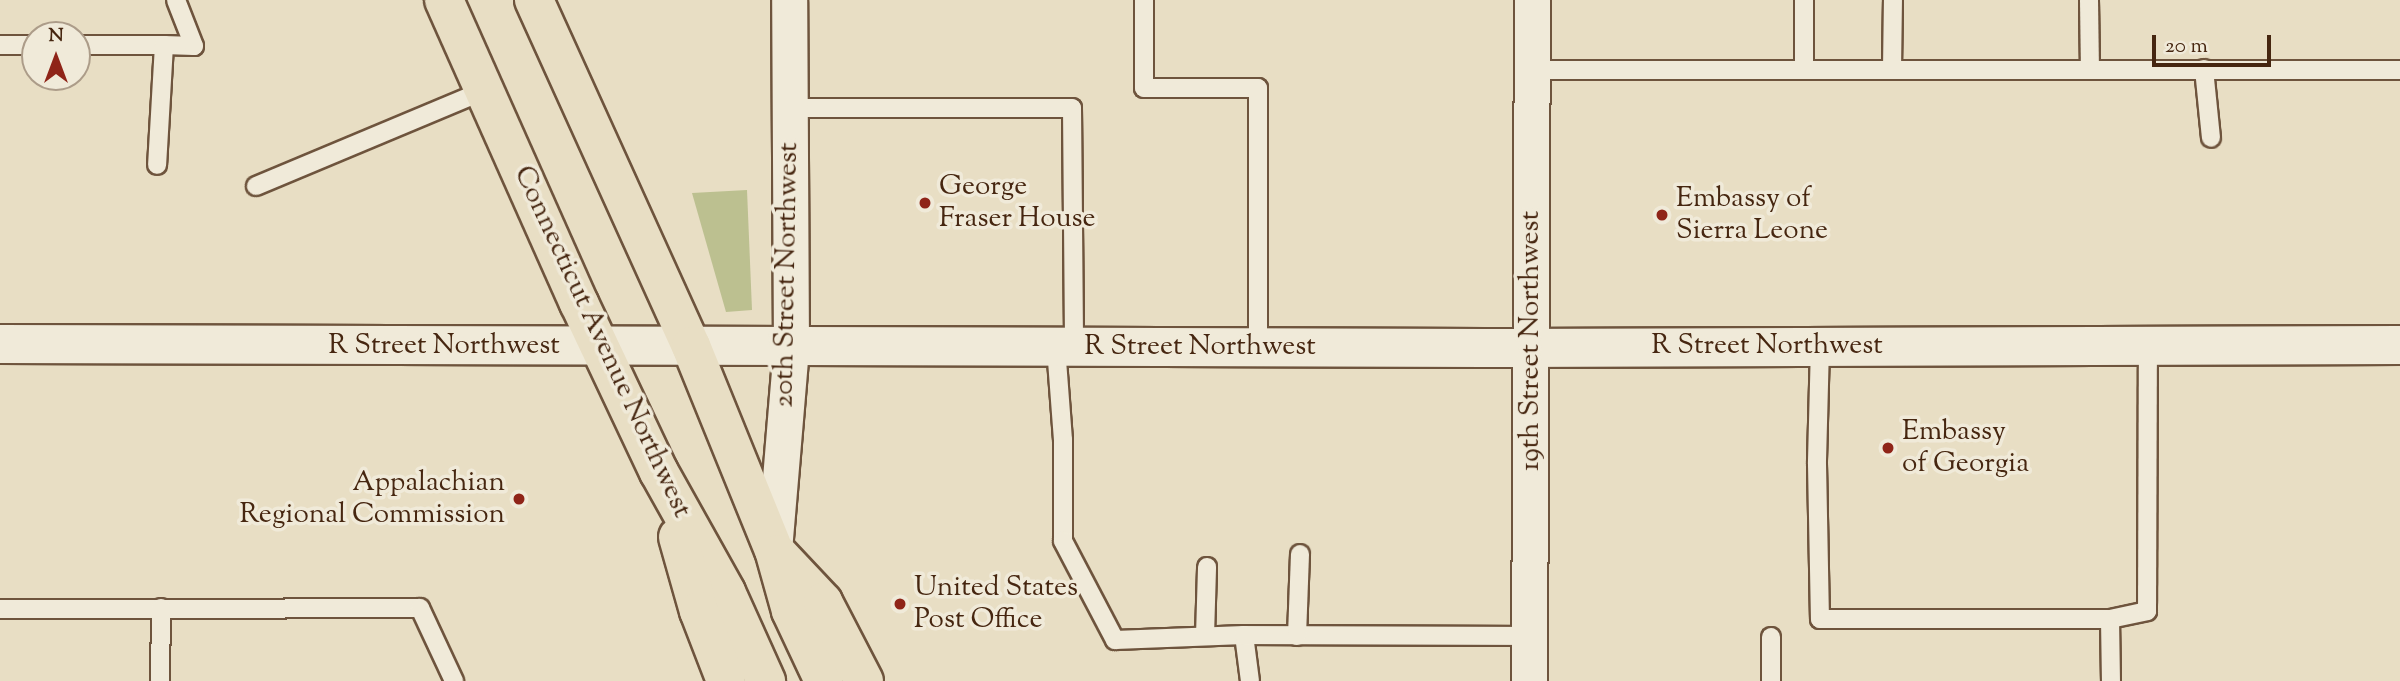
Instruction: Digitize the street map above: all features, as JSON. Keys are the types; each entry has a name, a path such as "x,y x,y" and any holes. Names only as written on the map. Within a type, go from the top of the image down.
{"main road":[{"name":"Connecticut Avenue Northwest","path":"444,0 579,303 659,471 726,592 766,681"},
{"path":"534,0 691,346 775,550 791,611 824,681"},
{"name":"R Street Northwest","path":"0,344 602,347 2400,345"},
{"path":"659,471 699,611 726,681"},
{"path":"775,550 823,602 864,681"}],"street":[{"name":"20th Street Northwest","path":"775,550 791,347 789,0"},
{"name":"19th Street Northwest","path":"1529,681 1532,0"}],"lane":[{"path":"91,45 194,46 176,0"},
{"path":"1144,0 1144,88 1258,88 1258,347"},
{"path":"1804,0 1804,69"},
{"path":"1892,0 1892,69"},
{"path":"2089,0 2090,69"},
{"path":"0,45 21,45"},
{"path":"157,165 164,45"},
{"path":"2204,69 2211,138"},
{"path":"1532,70 2400,70"},
{"path":"256,186 485,90"},
{"path":"789,108 1072,108 1063,541 1115,640 1244,635 1529,636"},
{"path":"1820,346 1817,464 1820,619 2110,619 2147,611 2148,346"},
{"path":"1297,636 1300,554"},
{"path":"1205,636 1207,568"},
{"path":"160,681 161,608"},
{"path":"0,609 420,608 454,681"},
{"path":"2110,619 2112,681"},
{"path":"1244,635 1250,681"},
{"path":"1771,637 1771,681"}],"green space":[{"path":"747,190 752,310 726,312 692,193"}],"place":[{"name":"George Fraser House","path":"925,203"},
{"name":"Embassy of Sierra Leone","path":"1662,215"},
{"name":"Embassy of Georgia","path":"1888,448"},
{"name":"Appalachian Regional Commission","path":"519,499"},
{"name":"United States Post Office","path":"900,604"}]}
